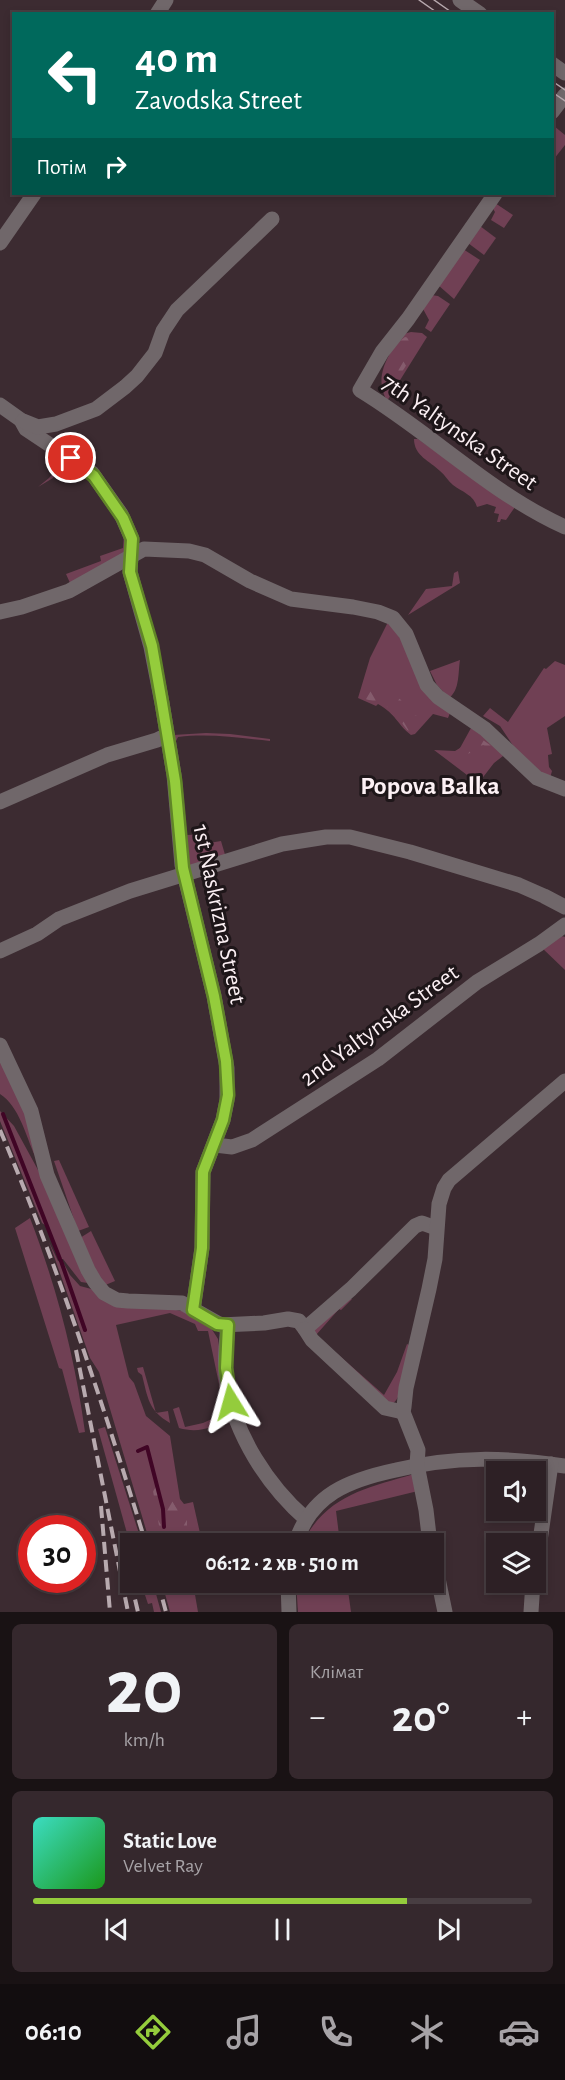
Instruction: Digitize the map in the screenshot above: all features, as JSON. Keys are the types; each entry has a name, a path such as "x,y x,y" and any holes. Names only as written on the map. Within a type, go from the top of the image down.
{"street":[{"path":"460,0 477,12"},
{"path":"554,109 565,95"},
{"path":"0,243 33,195"},
{"name":"7th Yaltynska Street","path":"494,195 408,319 382,352 360,390 407,421 503,494 565,527"},
{"path":"21,420 38,427 56,424 96,409 125,387 155,353 163,331 177,309 272,219"},
{"name":"1st Naskrizna Street","path":"0,405 21,420 26,429 77,462 94,476 127,524 132,543 130,572 152,646 175,781 184,875 214,996 227,1068 226,1105 215,1145 203,1172 202,1248 193,1310"},
{"path":"0,612 69,591 144,549 189,550 205,555 250,581 291,599 353,607 378,612 393,618 406,634 427,685 438,697 492,735 537,778 565,789"},
{"path":"0,802 107,755 167,735"},
{"path":"0,951 37,934 52,922 130,891 282,844 343,836 385,844 519,885 565,907"},
{"name":"2nd Yaltynska Street","path":"215,1145 232,1147 245,1144 378,1059 477,982 539,944 565,925"},
{"path":"0,1045 27,1100 47,1175 88,1270 100,1288 117,1300 182,1304 217,1324 264,1323 288,1319 299,1321 312,1340 380,1403 387,1409 403,1412"},
{"path":"429,1533 417,1465 418,1450 403,1412 406,1388 431,1279 439,1204 449,1180 565,1081"},
{"path":"305,1329 351,1289 415,1226 422,1223 436,1228"},
{"path":"228,1325 227,1385 237,1421 269,1478 285,1500 306,1519"},
{"path":"300,1533 306,1519 326,1497 343,1486 377,1474 417,1465 463,1459 558,1465 544,1533"},
{"path":"289,1593 290,1612"},
{"path":"441,1593 445,1612"},
{"path":"531,1612 532,1593"}],"green space":[{"path":"554,126 565,135 565,145 554,159"},
{"path":"495,203 513,215 504,228 491,220 495,212 492,207"},
{"path":"480,226 496,238 484,255 468,243"},
{"path":"463,249 480,260 454,299 438,285"},
{"path":"431,295 438,296 450,304 431,332 425,328 429,320 422,307"},
{"path":"422,333 427,337 387,401 381,383 384,366 403,334"},
{"path":"405,337 417,340 420,344 387,395 385,387 396,369 396,347"},
{"path":"414,439 418,439 515,507 506,520 501,519 497,522 499,514 494,513 496,507 487,504 477,507 470,497 423,458 417,450"},
{"path":"62,462 82,469 62,481 56,473 53,478 38,487 49,478"},
{"path":"124,534 127,552 70,583 66,574 101,561 100,556 123,548"},
{"path":"458,571 460,583 408,615 426,589 452,586 454,573"},
{"path":"388,622 450,713 448,718 433,714 415,734 411,735 384,708 358,698 370,658"},
{"path":"460,660 457,686 449,698 437,685 430,671"},
{"path":"555,661 565,665 565,716 547,728 552,754 548,755 549,767 552,771 550,778 514,747 500,726 483,716 490,708 508,722 544,668 546,669"},
{"path":"370,672 386,692 401,700 407,713 424,718 414,732 410,733 396,714 388,708 361,697 362,689 367,685 366,675"},
{"path":"471,728 494,743 503,756 494,763 477,785 434,750 455,751 460,748"},
{"path":"470,731 490,745 494,751 483,745 481,747 485,755 470,753 459,757 459,761 477,773 477,777 440,752 457,751 464,744"},
{"path":"206,733 270,739 270,741 201,736 178,737 176,741 173,735"},
{"path":"207,834 209,843 221,841 226,858 190,868 184,849 188,847 187,835"},
{"path":"558,935 565,937 565,970 540,946"},
{"path":"0,1054 26,1102 35,1156 17,1114 7,1099 0,1094"},
{"path":"0,1111 14,1126 43,1179 88,1283 81,1282 63,1259 60,1259 42,1223 0,1121"},
{"path":"59,1160 89,1227 78,1231 54,1161"},
{"path":"30,1218 49,1271 64,1324 85,1432 79,1433 62,1369 59,1368 15,1228"},
{"path":"91,1231 115,1281 103,1286 80,1238"},
{"path":"49,1242 58,1261 64,1264 80,1286 182,1311 200,1318 211,1328 218,1339 227,1418 216,1425 192,1430 179,1428 173,1409 179,1407 185,1427 203,1423 225,1413 208,1331 198,1331 195,1324 170,1313 116,1325 129,1377 134,1383 146,1416 170,1436 180,1499 184,1504 193,1502 200,1533 147,1533 99,1372 90,1358"},
{"path":"346,1297 352,1299 341,1310 339,1309 316,1335 384,1395 397,1372 407,1344 409,1345 402,1386 392,1404 383,1400 310,1332"},
{"path":"143,1367 155,1411 150,1403 142,1375 138,1372 137,1368"},
{"path":"168,1411 170,1423 163,1418 157,1413"},
{"path":"105,1427 139,1533 127,1533 98,1429"},
{"path":"414,1474 418,1491 336,1511 339,1533 308,1533 323,1514 336,1504 364,1489"},
{"path":"162,1484 176,1507 187,1517 187,1533 160,1533 152,1485"},
{"path":"144,1593 156,1593 161,1612 154,1612 152,1603 148,1604"},
{"path":"165,1593 195,1593 198,1612 170,1612"},
{"path":"297,1593 348,1593 351,1612 298,1612"}],"waterway":[{"path":"3,1114 60,1259"},
{"path":"61,1261 85,1330"},
{"path":"138,1451 147,1447 163,1509 164,1527"}],"tram line":[{"path":"419,0 436,12"},
{"path":"434,0 451,12"},
{"path":"554,82 565,90"},
{"path":"554,93 565,101"}],"railway":[{"path":"0,1130 41,1232 78,1335 143,1533"},
{"path":"76,1350 128,1612"},
{"path":"101,1506 110,1612"},
{"path":"134,1593 138,1612"},
{"path":"161,1593 166,1612"}],"district":[{"name":"Popova Balka","path":"430,785"}],"route":[{"path":"71,458 94,476 127,524 132,539 130,572 152,646 175,781 183,868 225,1051 228,1079 227,1100 221,1129 203,1172 201,1262 193,1310 217,1324 228,1325 226,1368 231,1402"}]}
